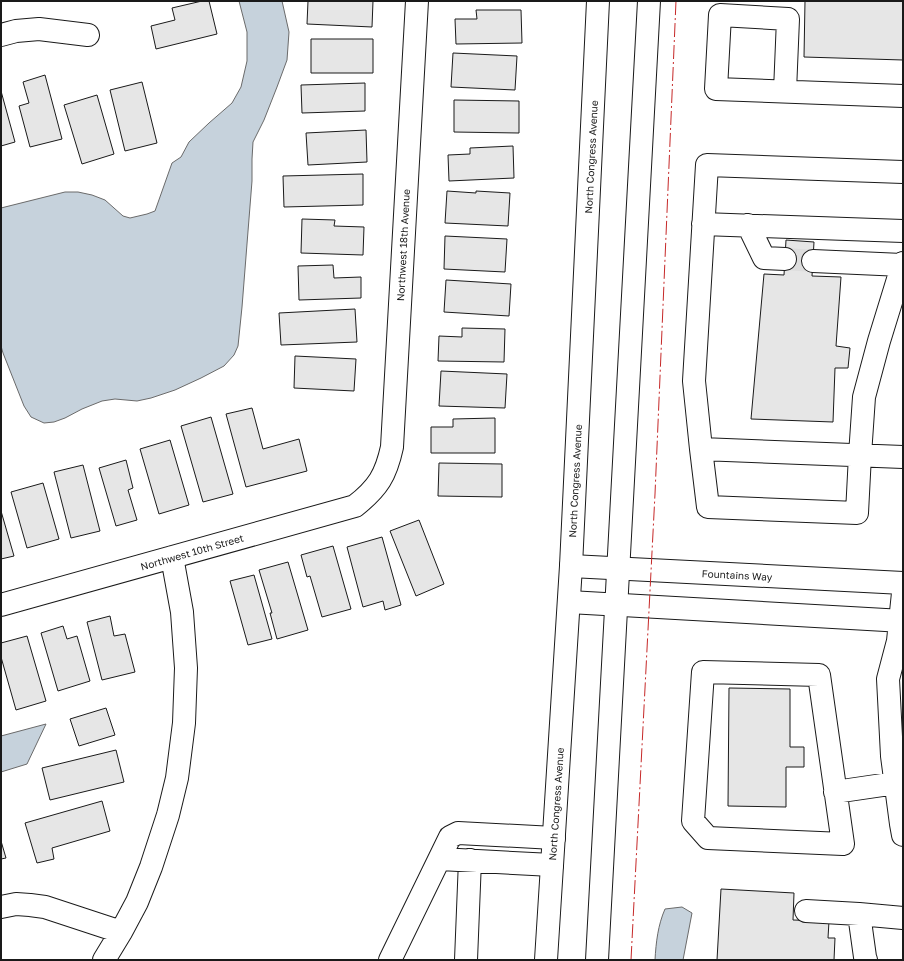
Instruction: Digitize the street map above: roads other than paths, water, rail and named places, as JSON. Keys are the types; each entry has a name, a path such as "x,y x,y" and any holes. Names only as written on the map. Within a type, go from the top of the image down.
{"street":[{"name":"Northwest 18th Avenue","path":"376,487 384,474 392,447 417,1"},
{"name":"North Congress Avenue","path":"546,960 571,566 598,1"},
{"path":"597,960 648,1"},
{"path":"785,91 788,19 720,15 716,89 903,96"},
{"path":"1,35 16,31 40,29 88,35"},
{"path":"813,261 902,264 864,396 857,513 708,507 694,381 707,165 903,172"},
{"path":"704,224 903,231"},
{"path":"748,225 764,258 785,259"},
{"path":"701,449 903,457"},
{"name":"Northwest 10th Street","path":"1,605 355,506 376,487"},
{"path":"104,960 137,902 151,867 168,814 177,778 184,723 186,668 182,612 172,557"},
{"name":"Fountains Way","path":"571,566 903,584"},
{"path":"903,593 901,634 888,679 892,756 899,783 903,834"},
{"path":"569,602 616,604 901,634"},
{"path":"703,672 819,675 835,792 843,844 708,838 693,821 703,672"},
{"path":"835,792 899,783"},
{"path":"390,960 450,836 458,833 554,838"},
{"path":"440,859 552,865"},
{"path":"466,960 470,860"},
{"path":"1,907 16,904 45,908 121,932"},
{"path":"806,910 903,918"},
{"path":"859,914 866,960"}],"tunnel":[{"path":"785,259 813,261"}]}
